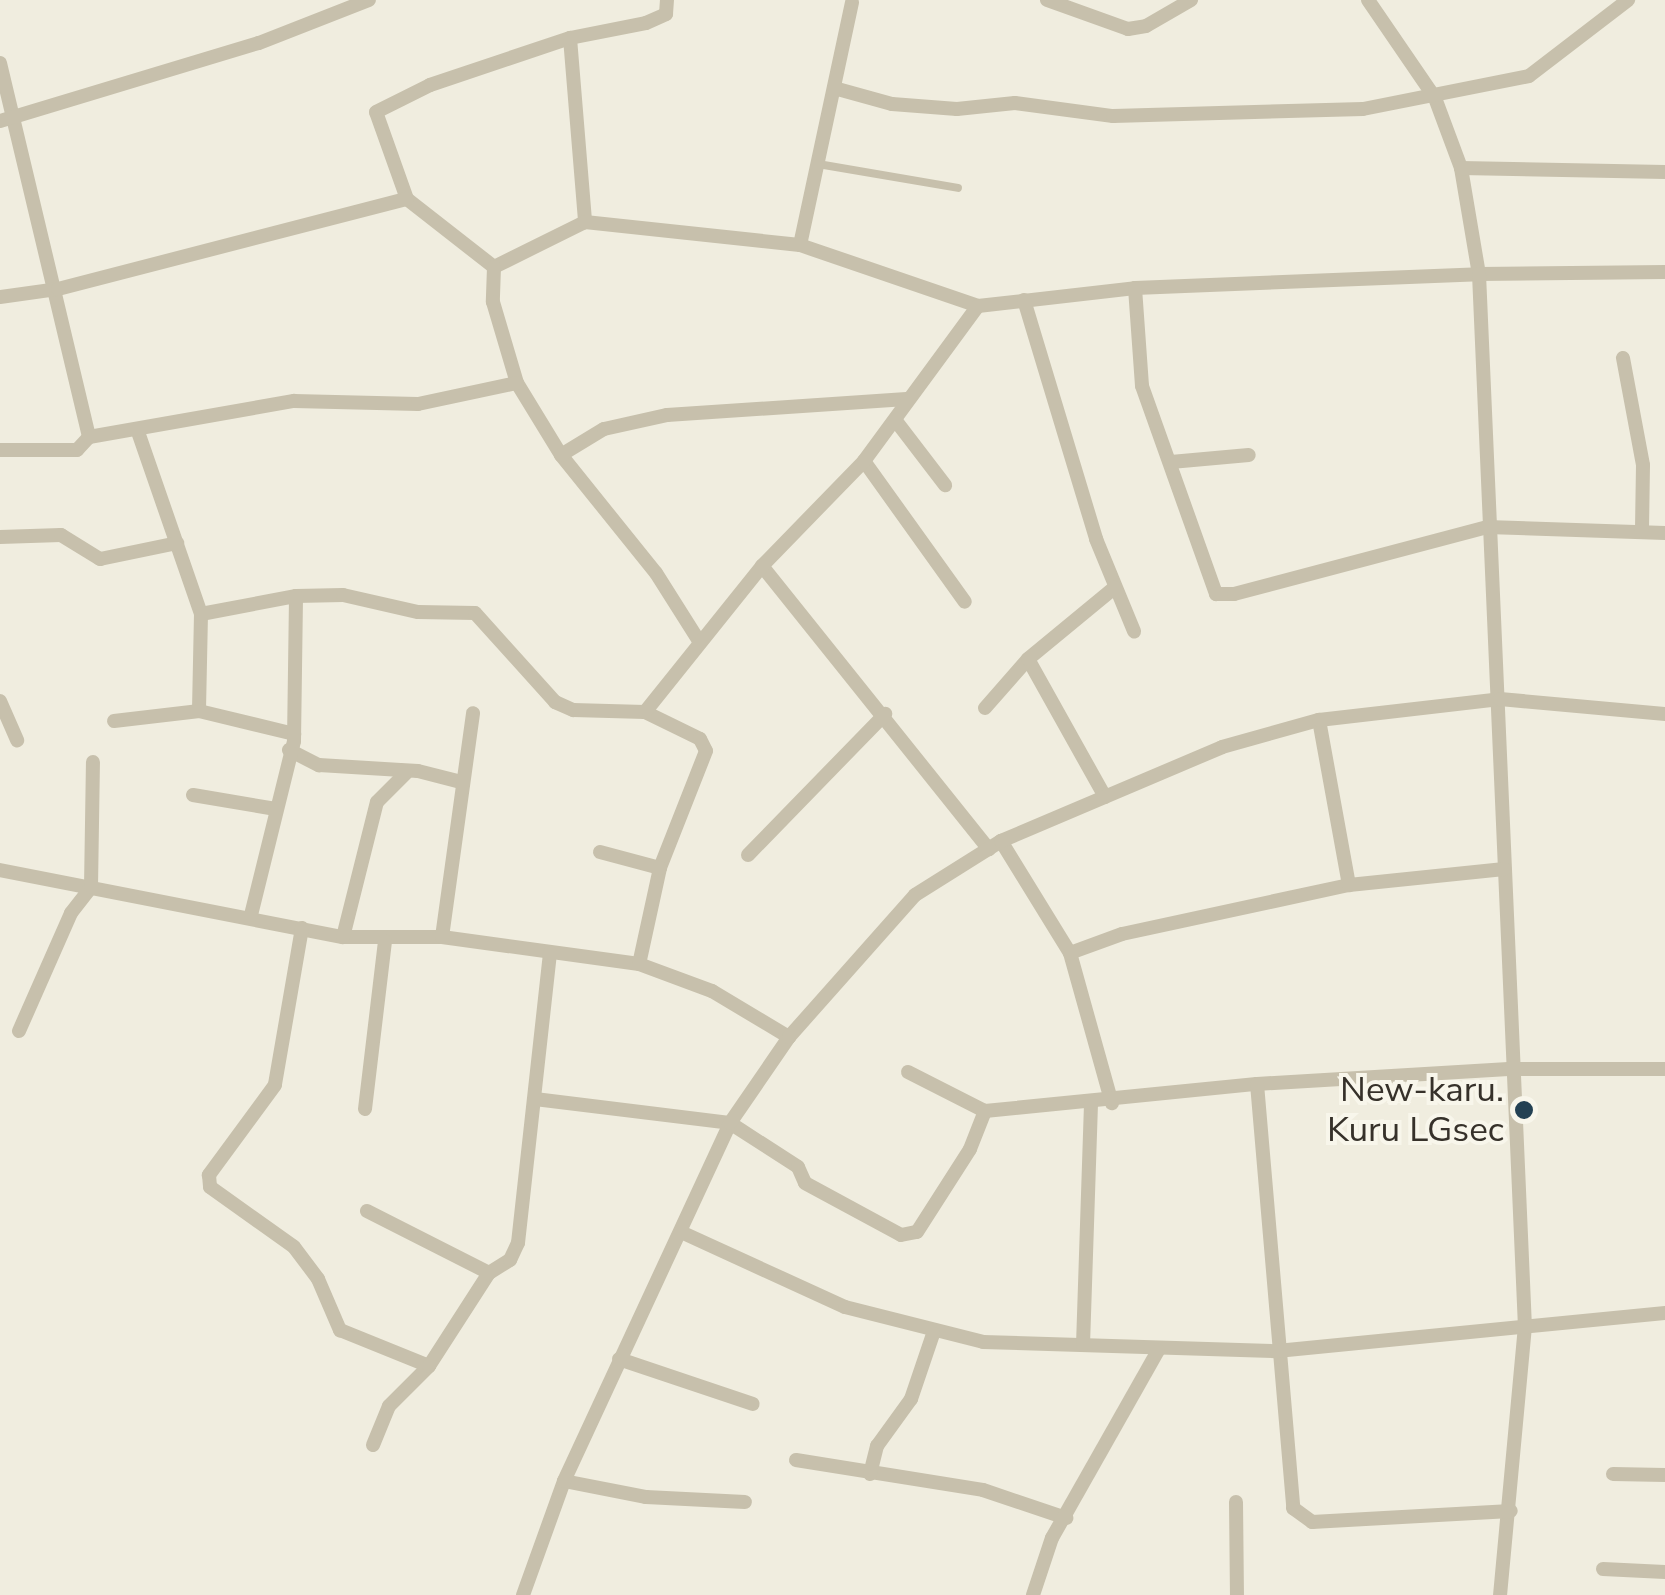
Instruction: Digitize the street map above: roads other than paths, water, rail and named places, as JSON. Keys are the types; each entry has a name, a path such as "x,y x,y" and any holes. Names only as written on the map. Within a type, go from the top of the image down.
{"street":[{"path":"7,120 258,42 368,0"},
{"path":"494,267 407,199 376,112 430,85 570,38 646,23 666,14 667,0"},
{"path":"1047,0 1128,28 1146,26 1191,0"},
{"path":"1368,0 1435,98 1461,168 1478,274 1487,527 1500,699 1509,1069 1525,1326 1515,1380 1511,1511 1500,1595"},
{"path":"834,88 892,104 958,109 1015,104 1112,116 1363,109 1435,98 1529,76 1628,0"},
{"path":"800,245 852,3"},
{"path":"570,38 585,222"},
{"path":"0,63 7,120 58,288 89,438"},
{"path":"1461,168 1665,172"},
{"path":"0,298 58,288 407,199"},
{"path":"494,267 585,222 800,245 978,306 1135,288 1478,274 1665,272"},
{"path":"494,267 493,302 517,383 561,455 656,574 699,641"},
{"path":"1135,288 1142,386 1216,594 1487,527 1665,532"},
{"path":"1024,300 1114,588 1134,631"},
{"path":"645,712 762,566 896,421 906,399 978,306"},
{"path":"1623,358 1643,464 1642,531"},
{"path":"0,450 77,450 89,438 294,400 418,404 517,383"},
{"path":"561,455 604,429 667,415 906,399"},
{"path":"896,421 945,485"},
{"path":"137,428 201,614 198,711"},
{"path":"1171,462 1250,455"},
{"path":"864,460 965,602"},
{"path":"0,537 62,536 107,559 176,543"},
{"path":"762,566 995,845 1070,953 1112,1102"},
{"path":"986,708 1028,658 1114,588"},
{"path":"201,614 296,596 343,595 418,612 475,613 555,702 573,710 645,712 705,745 660,868 639,964"},
{"path":"251,915 294,734 296,596"},
{"path":"1028,658 1105,797"},
{"path":"523,1595 564,1480 730,1124 789,1037 915,896 995,845 1105,797 1222,747 1319,720 1500,699 1665,714"},
{"path":"0,701 17,740"},
{"path":"114,720 198,711 294,734"},
{"path":"442,937 473,714"},
{"path":"748,855 885,714"},
{"path":"1319,720 1349,885"},
{"path":"289,750 319,765 461,782"},
{"path":"18,1030 72,912 91,886 93,762"},
{"path":"382,771 386,789"},
{"path":"343,936 356,871 386,789 406,773"},
{"path":"193,796 276,808"},
{"path":"600,852 660,868"},
{"path":"1070,953 1122,934 1349,885 1504,869"},
{"path":"0,870 251,915 343,936 385,941 442,937 639,964 712,991 789,1037"},
{"path":"302,928 275,1086 209,1175 210,1186 294,1248 318,1279 340,1330 429,1366"},
{"path":"365,1109 385,941"},
{"path":"373,1445 388,1406 429,1366 489,1273 510,1260 518,1243 550,953"},
{"path":"908,1072 984,1111 1112,1102 1257,1084 1509,1069 1665,1069"},
{"path":"1257,1084 1293,1508 1300,1518 1511,1511"},
{"path":"535,1098 730,1124 798,1167 805,1183 834,1201 909,1235 917,1232 970,1149 984,1111"},
{"path":"1083,1345 1091,1104"},
{"path":"367,1212 489,1273"},
{"path":"681,1232 846,1307 932,1334 1158,1350 1277,1351 1665,1313"},
{"path":"870,1474 877,1446 911,1398 932,1334"},
{"path":"1033,1595 1066,1518 1158,1350"},
{"path":"618,1359 753,1404"},
{"path":"796,1460 983,1490 1066,1518"},
{"path":"1614,1474 1665,1475"},
{"path":"564,1480 646,1497 744,1502"},
{"path":"1236,1502 1238,1595"},
{"path":"1603,1568 1665,1572"}],"lane":[{"path":"818,164 958,188"}],"place":[{"name":"New-karu. Kuru LGsec","path":"1524,1110"}]}
